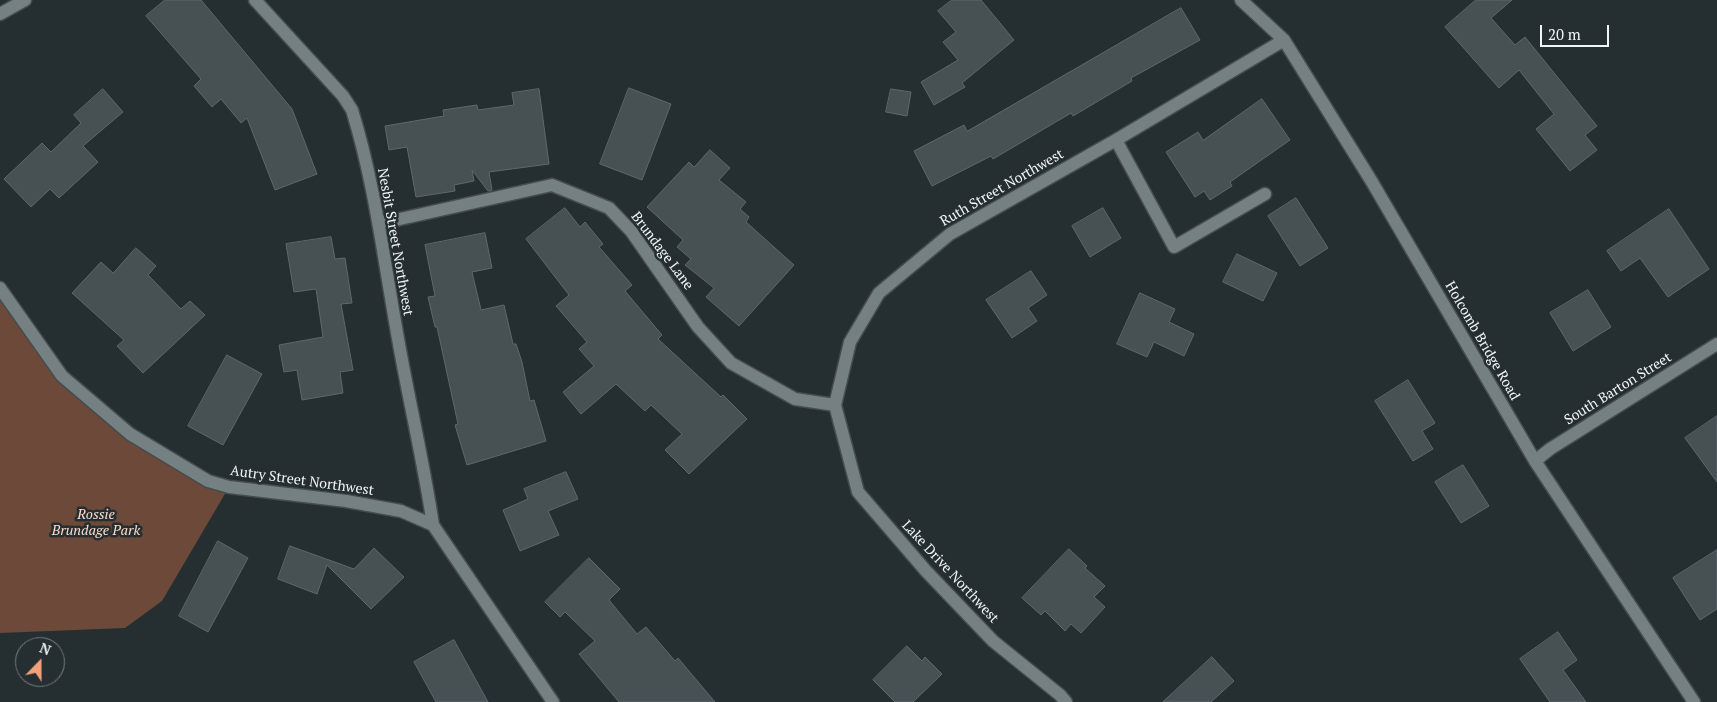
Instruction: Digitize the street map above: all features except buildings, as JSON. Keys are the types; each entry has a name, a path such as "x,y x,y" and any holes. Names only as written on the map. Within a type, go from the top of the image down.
{"street":[{"path":"0,14 25,0"},
{"name":"Nesbit Street Northwest","path":"255,0 343,96 352,110 378,222 433,525"},
{"name":"Holcomb Bridge Road","path":"1241,0 1284,40 1372,182 1535,461 1694,702"},
{"name":"Ruth Street Northwest","path":"844,441 835,405 850,342 879,293 950,234 1116,140 1284,40"},
{"path":"1116,140 1174,247 1265,194"},
{"name":"Brundage Lane","path":"378,222 400,219 552,184 609,208 631,231 698,327 731,363 795,399 835,405"},
{"name":"Autry Street Northwest","path":"0,288 62,376 130,434 208,480 230,487 346,501 401,511 433,525"},
{"name":"South Barton Street","path":"1535,461 1550,449 1717,344"},
{"name":"Lake Drive Northwest","path":"844,441 858,492 926,571 993,642 1060,695 1066,702"},
{"path":"433,525 553,702"}],"green space":[{"name":"Rossie Brundage Park","path":"0,289 62,376 122,427 229,487 162,601 125,628 0,633"}]}
